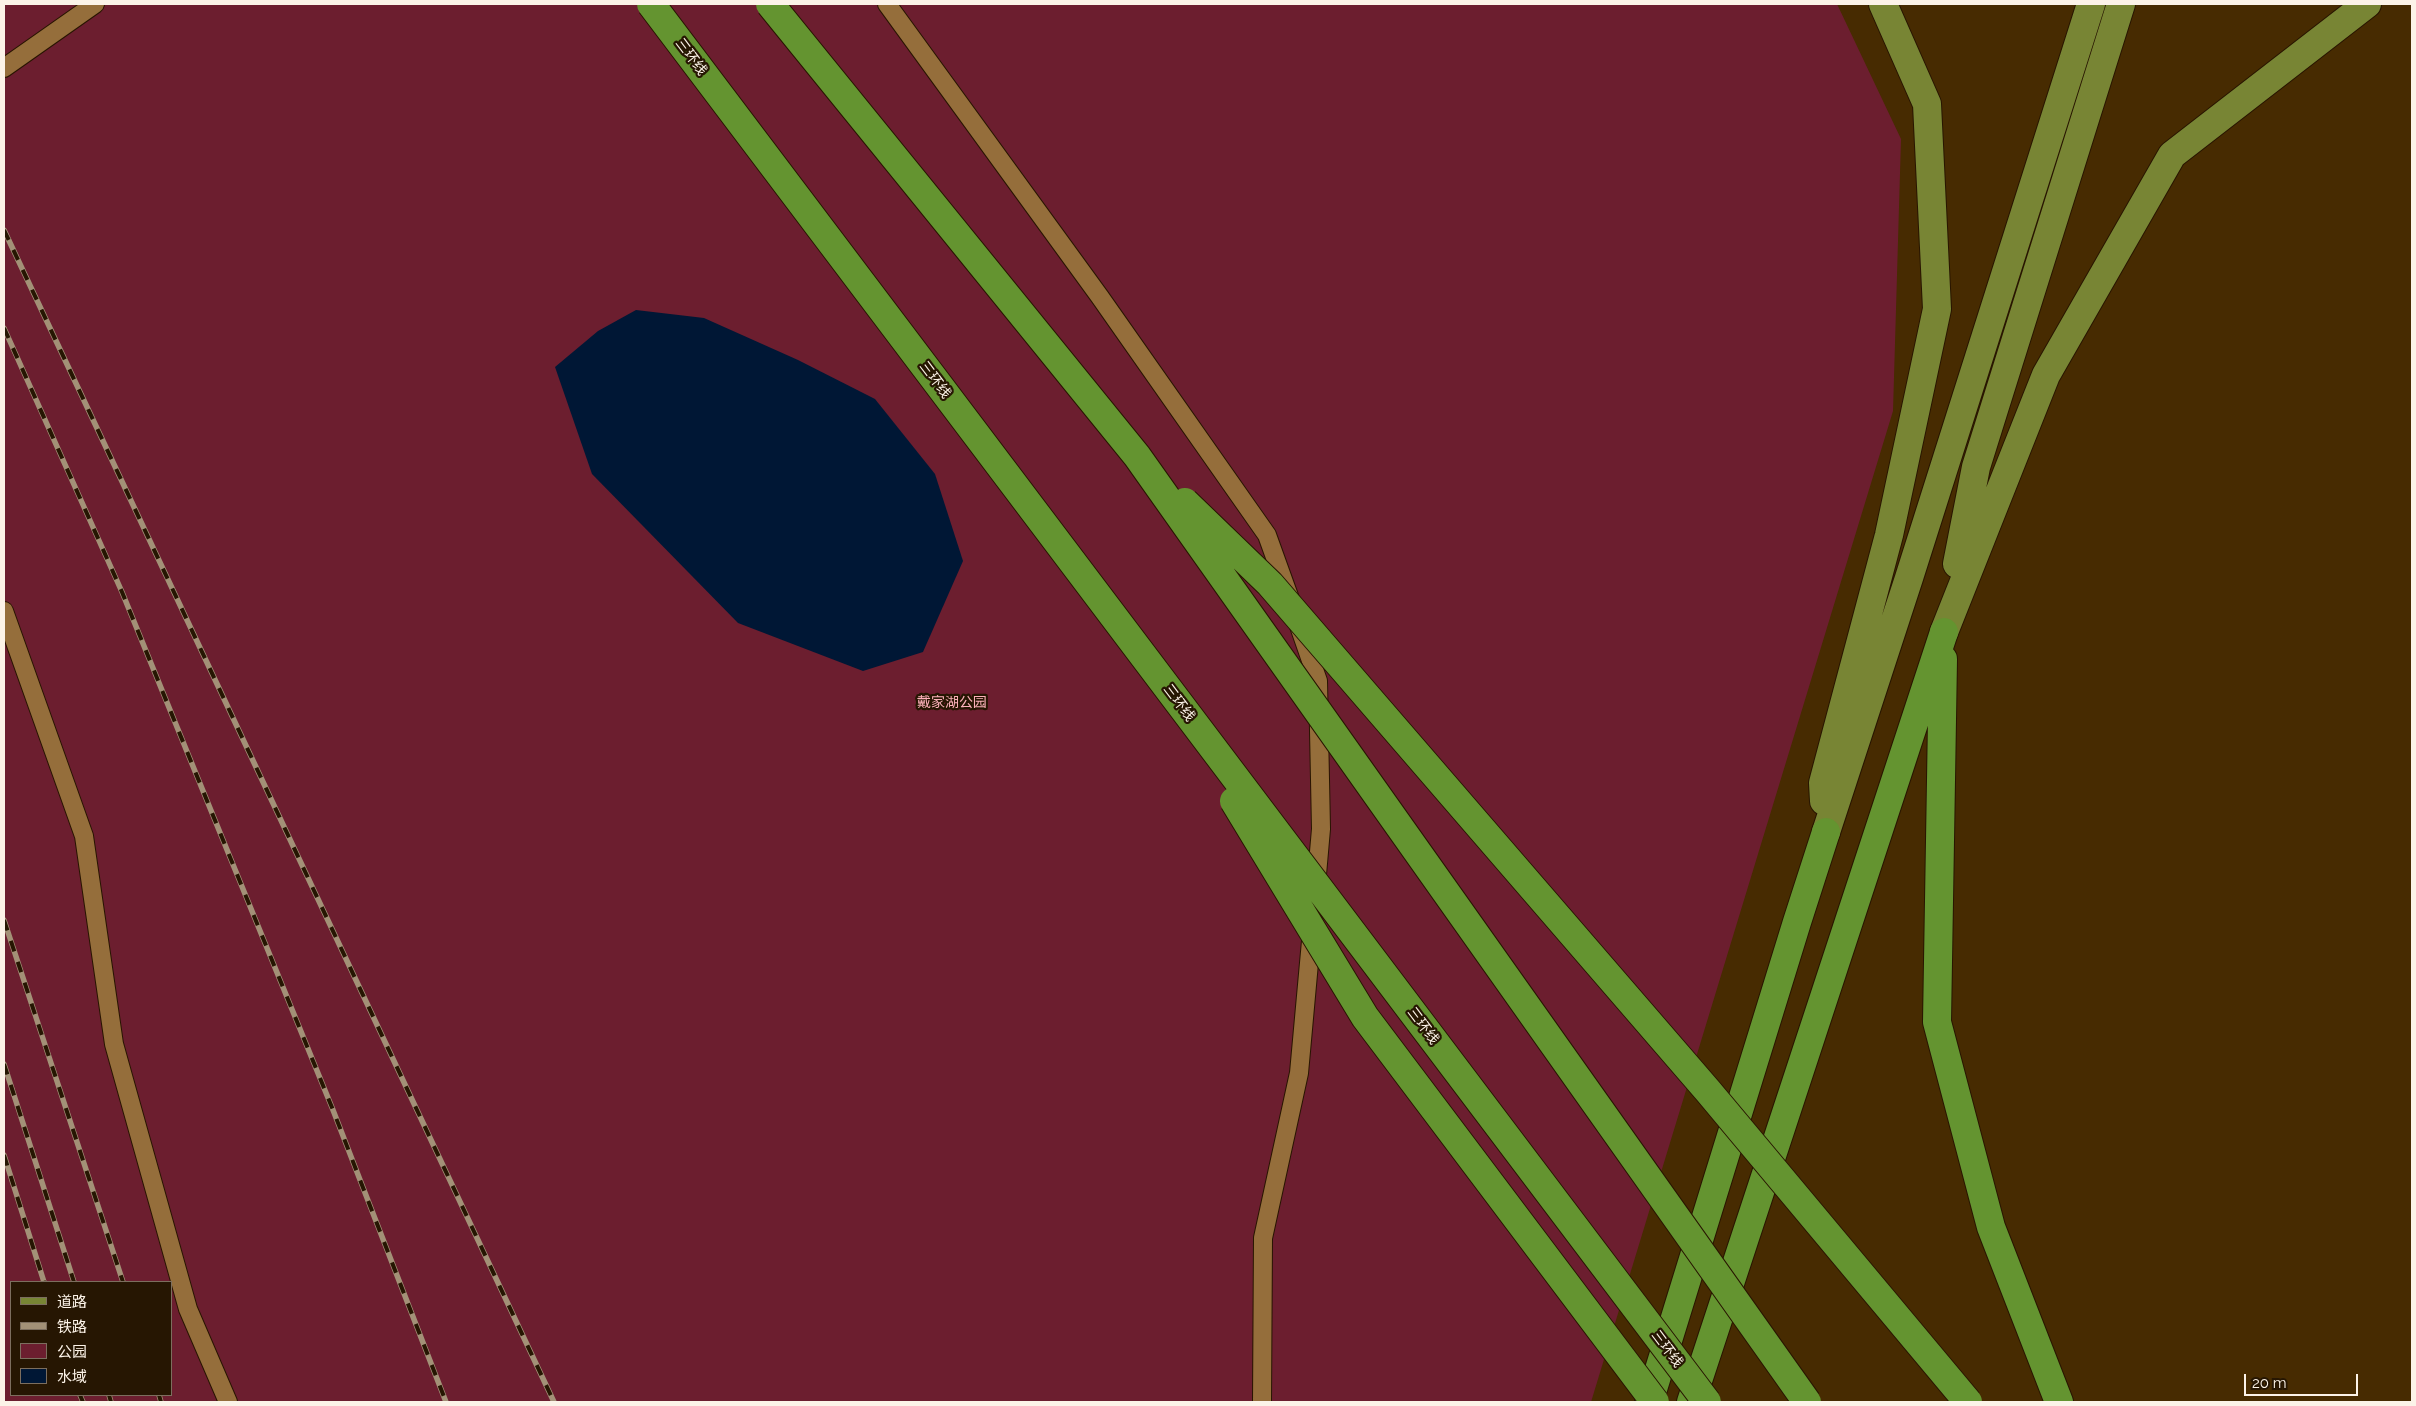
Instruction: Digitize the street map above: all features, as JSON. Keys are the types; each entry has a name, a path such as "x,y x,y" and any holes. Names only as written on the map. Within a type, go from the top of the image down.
{"highway":[{"name":"三环线","path":"651,4 1707,1402"},
{"path":"770,4 1137,456 1807,1402"},
{"path":"1137,456 1270,584 1702,1083 1968,1402"},
{"path":"1691,1402 1944,632"},
{"path":"1944,632 1937,1022 1991,1227 2059,1402"},
{"path":"1154,670 1365,1017 1655,1402"},
{"path":"1650,1402 1826,832"}],"main road":[{"path":"1826,832 1823,783 1890,535 1937,310 1927,104 1883,4"},
{"path":"1826,832 1944,471 2091,4"},
{"path":"1944,632 1976,467 2120,4"},
{"path":"1944,632 2046,375 2172,156 2368,4"}],"lane":[{"path":"4,68 95,4"},
{"path":"887,4 1100,298 1267,535 1318,681 1321,829 1299,1073 1263,1238 1262,1402"},
{"path":"4,611 84,836 114,1044 188,1309 228,1402"}],"green space":[{"name":"戴家湖公园","path":"4,4 1837,4 1901,139 1893,411 1591,1402 4,1402"}],"water":[{"path":"636,310 704,318 798,360 875,399 935,474 963,561 923,652 863,671 738,623 592,474 555,367 598,331"}],"railway":[{"path":"4,230 554,1402"},
{"path":"4,328 122,592 333,1110 446,1402"},
{"path":"4,920 123,1281"},
{"path":"4,1064 74,1281"},
{"path":"4,1155 44,1281"},
{"path":"80,1396 83,1402"},
{"path":"109,1396 111,1402"},
{"path":"159,1396 161,1402"}]}
